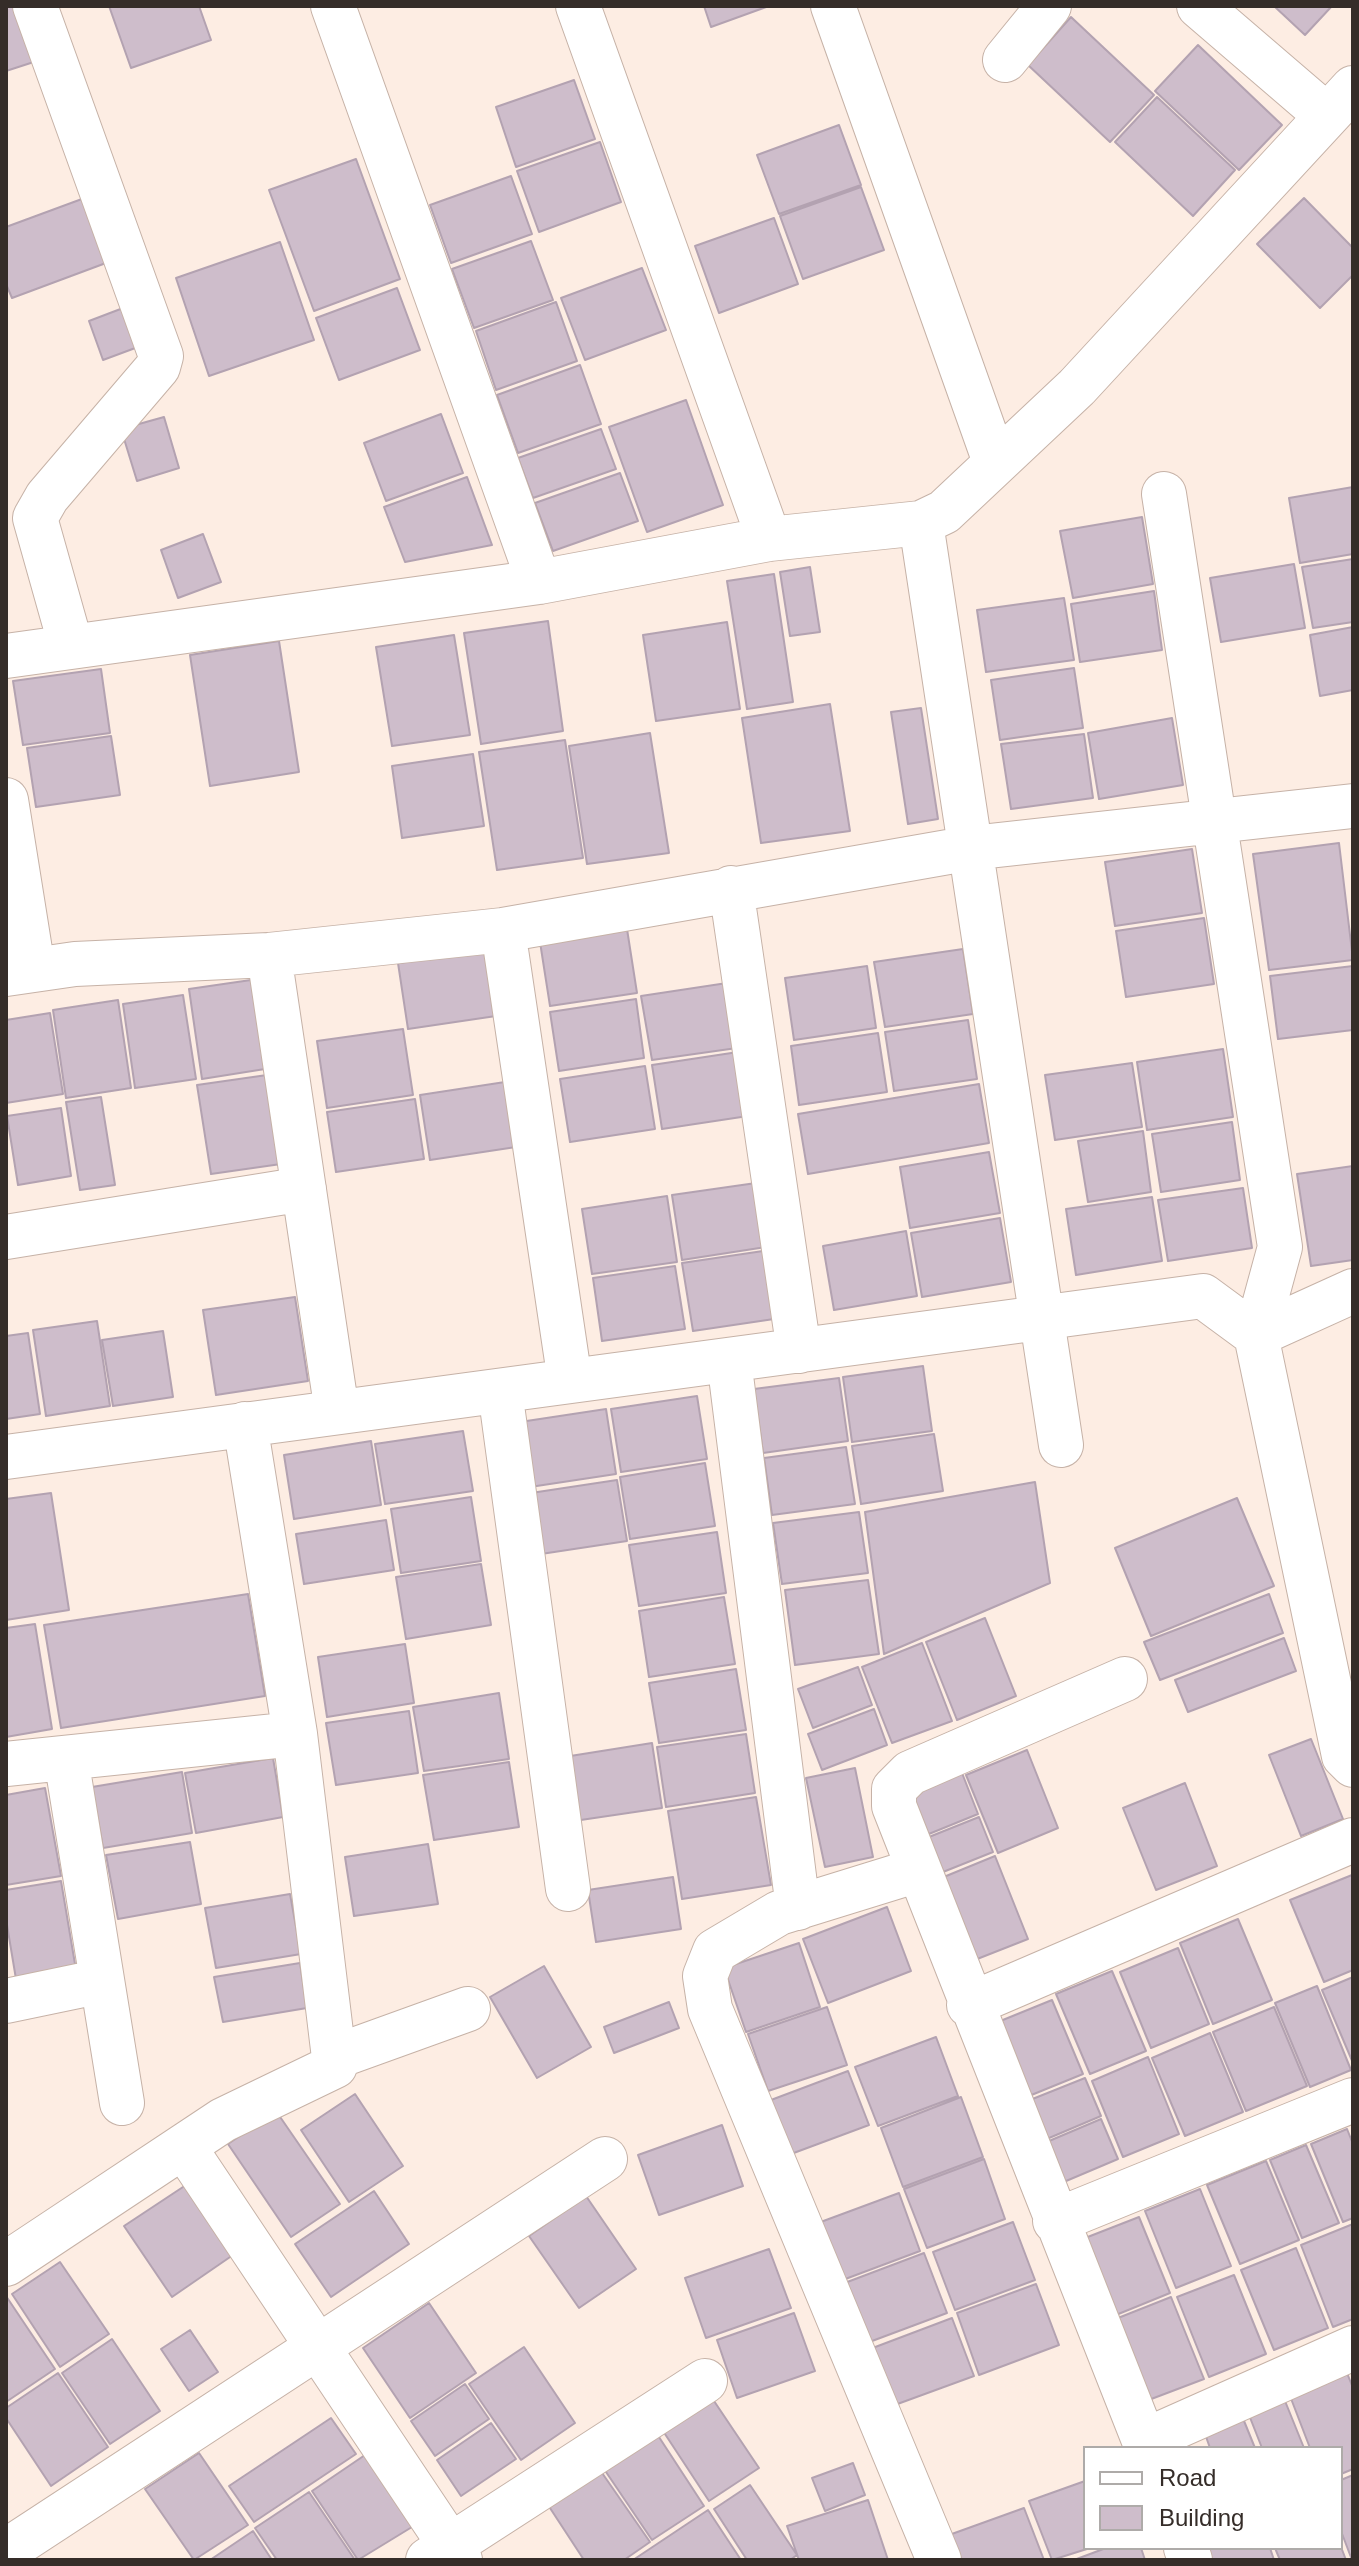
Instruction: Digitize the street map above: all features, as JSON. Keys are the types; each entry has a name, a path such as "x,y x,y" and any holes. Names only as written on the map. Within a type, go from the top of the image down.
{"street":[{"path":"35,6 161,356 158,367 47,497 35,518 71,646"},
{"path":"333,6 539,582"},
{"path":"578,6 769,539"},
{"path":"833,6 995,462"},
{"path":"1005,60 1049,6"},
{"path":"6,656 539,582 769,539 921,523 944,512 1077,387 1340,102 1199,6"},
{"path":"1164,494 1280,1247 1256,1335 1337,1634 1344,1756 1353,1765"},
{"path":"921,523 1061,1445"},
{"path":"6,800 20,972 75,964 269,955 503,930 971,848 1353,806"},
{"path":"731,888 799,1351"},
{"path":"503,930 570,1381"},
{"path":"269,955 337,1412"},
{"path":"6,1237 304,1189"},
{"path":"1256,1335 1353,1291"},
{"path":"6,1457 1203,1296 1256,1335"},
{"path":"729,1360 798,1908"},
{"path":"500,1391 568,1889"},
{"path":"6,2264 223,2120 335,2066 295,1734 245,1424"},
{"path":"1125,1679 910,1773 894,1789 894,1806 969,2005 1145,2445 1353,2348"},
{"path":"6,1764 295,1734"},
{"path":"66,1758 122,2103"},
{"path":"969,2005 1353,1840"},
{"path":"918,1870 779,1913 715,1951 705,1976 710,2009 939,2560"},
{"path":"6,2001 102,1981"},
{"path":"335,2057 468,2009"},
{"path":"1055,2221 1353,2100"},
{"path":"184,2147 317,2347 446,2555 705,2381"},
{"path":"6,2551 605,2159"}],"building":[{"path":"6,6 26,6 43,59 6,71"},
{"path":"109,6 199,6 211,40 131,68"},
{"path":"704,6 769,6 711,27"},
{"path":"1274,6 1332,6 1305,35"},
{"path":"1071,17 1154,95 1110,142 1028,65"},
{"path":"1198,45 1282,125 1239,170 1155,91"},
{"path":"574,80 595,139 516,167 496,107"},
{"path":"1157,97 1235,170 1193,216 1115,142"},
{"path":"839,125 861,185 779,214 757,155"},
{"path":"600,142 621,202 539,232 517,171"},
{"path":"356,159 400,279 314,311 269,190"},
{"path":"511,176 532,234 451,263 430,205"},
{"path":"861,187 884,250 803,279 780,216"},
{"path":"90,196 114,260 12,298 6,284 6,227"},
{"path":"1304,198 1353,248 1353,275 1320,308 1257,244"},
{"path":"774,218 798,284 719,313 695,246"},
{"path":"531,241 553,300 474,328 452,269"},
{"path":"280,242 314,340 209,376 176,278"},
{"path":"642,268 666,330 585,360 561,298"},
{"path":"397,288 420,350 339,380 316,318"},
{"path":"556,302 577,361 496,390 476,331"},
{"path":"131,305 146,344 103,360 89,321"},
{"path":"580,365 601,424 518,453 497,395"},
{"path":"686,400 723,505 647,532 609,427"},
{"path":"441,414 463,473 386,501 364,443"},
{"path":"164,417 179,468 137,481 121,429"},
{"path":"601,429 616,469 533,498 518,458"},
{"path":"620,473 638,521 553,551 535,503"},
{"path":"467,477 492,545 405,562 384,507"},
{"path":"1353,487 1353,554 1300,563 1289,498"},
{"path":"1142,517 1153,584 1073,598 1060,531"},
{"path":"203,534 221,582 178,598 161,550"},
{"path":"1353,559 1353,622 1313,628 1302,567"},
{"path":"1294,564 1305,628 1221,642 1210,578"},
{"path":"810,567 820,632 790,636 780,572"},
{"path":"774,574 793,702 747,709 727,581"},
{"path":"1154,591 1162,650 1080,662 1071,604"},
{"path":"1064,598 1074,660 986,672 977,610"},
{"path":"548,621 563,731 481,744 464,633"},
{"path":"727,622 740,709 656,721 643,635"},
{"path":"1353,627 1353,690 1320,696 1310,635"},
{"path":"454,635 470,735 392,746 376,647"},
{"path":"279,641 299,772 210,786 190,655"},
{"path":"1074,668 1083,728 1000,740 991,680"},
{"path":"101,669 110,733 23,745 13,681"},
{"path":"830,704 850,831 761,843 742,718"},
{"path":"921,708 938,819 908,824 891,712"},
{"path":"1172,718 1183,785 1099,799 1088,733"},
{"path":"650,733 669,853 587,864 569,746"},
{"path":"1084,734 1093,798 1011,809 1001,744"},
{"path":"111,736 120,795 36,807 27,748"},
{"path":"565,740 583,858 497,870 479,752"},
{"path":"473,754 484,826 402,838 392,766"},
{"path":"1339,843 1353,960 1269,970 1253,854"},
{"path":"1192,849 1202,913 1115,926 1105,862"},
{"path":"1204,918 1214,984 1126,997 1116,931"},
{"path":"627,929 637,993 550,1006 540,942"},
{"path":"963,949 973,1014 885,1027 874,962"},
{"path":"486,950 496,1016 408,1029 398,963"},
{"path":"867,966 876,1028 794,1040 785,978"},
{"path":"1353,966 1353,1030 1278,1039 1270,976"},
{"path":"251,980 265,1069 202,1079 189,989"},
{"path":"727,983 737,1048 652,1060 641,996"},
{"path":"183,995 196,1079 135,1088 123,1004"},
{"path":"636,999 644,1058 559,1071 550,1012"},
{"path":"118,1000 131,1088 66,1098 53,1010"},
{"path":"50,1013 63,1094 6,1103 6,1020"},
{"path":"968,1020 977,1079 894,1091 885,1032"},
{"path":"403,1029 413,1095 327,1108 317,1041"},
{"path":"878,1033 887,1092 799,1105 791,1046"},
{"path":"1223,1049 1233,1117 1147,1130 1137,1062"},
{"path":"738,1052 748,1116 662,1129 652,1065"},
{"path":"1132,1063 1142,1127 1055,1140 1045,1075"},
{"path":"645,1066 655,1129 570,1142 560,1079"},
{"path":"267,1075 281,1164 211,1174 197,1085"},
{"path":"505,1082 516,1147 430,1160 420,1095"},
{"path":"979,1084 989,1143 808,1174 798,1114"},
{"path":"101,1097 115,1185 80,1190 66,1102"},
{"path":"415,1099 424,1159 336,1172 327,1112"},
{"path":"61,1108 71,1176 18,1185 7,1116"},
{"path":"1232,1122 1240,1180 1161,1192 1152,1134"},
{"path":"1143,1131 1151,1192 1088,1202 1078,1141"},
{"path":"989,1152 1000,1213 910,1228 900,1167"},
{"path":"1353,1166 1353,1260 1311,1266 1297,1174"},
{"path":"756,1183 766,1247 682,1260 672,1195"},
{"path":"1243,1188 1252,1248 1168,1261 1158,1200"},
{"path":"667,1196 677,1262 592,1274 582,1209"},
{"path":"1152,1197 1162,1261 1076,1275 1066,1209"},
{"path":"1000,1218 1011,1282 922,1297 911,1233"},
{"path":"906,1231 917,1296 834,1310 823,1246"},
{"path":"763,1251 774,1319 693,1331 682,1263"},
{"path":"675,1266 685,1329 602,1341 593,1278"},
{"path":"295,1297 308,1381 216,1395 203,1310"},
{"path":"97,1321 110,1406 46,1416 33,1330"},
{"path":"163,1331 173,1397 113,1406 102,1340"},
{"path":"28,1333 40,1414 6,1419 6,1336"},
{"path":"923,1366 932,1431 852,1442 843,1377"},
{"path":"839,1378 848,1441 763,1453 754,1389"},
{"path":"697,1396 707,1459 621,1472 611,1409"},
{"path":"606,1409 616,1474 530,1487 520,1422"},
{"path":"463,1431 473,1491 385,1504 375,1444"},
{"path":"934,1434 943,1491 861,1504 852,1446"},
{"path":"371,1441 381,1505 294,1519 284,1455"},
{"path":"846,1447 855,1504 772,1515 764,1458"},
{"path":"705,1463 715,1526 630,1539 620,1477"},
{"path":"617,1480 627,1541 541,1554 531,1493"},
{"path":"1035,1482 1050,1583 884,1654 865,1512"},
{"path":"51,1493 69,1610 6,1620 6,1499"},
{"path":"471,1497 481,1561 401,1573 391,1509"},
{"path":"1237,1498 1274,1586 1151,1636 1115,1548"},
{"path":"859,1512 868,1573 782,1584 773,1523"},
{"path":"386,1520 394,1570 304,1584 296,1534"},
{"path":"717,1532 726,1593 639,1606 629,1545"},
{"path":"481,1564 491,1625 406,1639 396,1577"},
{"path":"868,1580 879,1654 795,1665 785,1590"},
{"path":"248,1594 265,1696 61,1728 44,1625"},
{"path":"1269,1594 1283,1633 1160,1680 1144,1642"},
{"path":"724,1597 735,1664 649,1677 639,1611"},
{"path":"985,1618 1016,1696 957,1720 926,1642"},
{"path":"35,1624 52,1729 6,1737 6,1628"},
{"path":"1284,1638 1296,1671 1188,1712 1175,1680"},
{"path":"922,1643 952,1721 892,1743 862,1667"},
{"path":"405,1644 414,1703 327,1717 318,1657"},
{"path":"858,1667 872,1705 813,1728 798,1689"},
{"path":"736,1669 746,1730 659,1743 649,1683"},
{"path":"499,1693 509,1759 424,1771 413,1707"},
{"path":"874,1709 887,1745 822,1770 808,1734"},
{"path":"409,1711 418,1773 336,1785 326,1723"},
{"path":"746,1734 755,1793 666,1807 657,1747"},
{"path":"1311,1739 1343,1819 1301,1836 1269,1755"},
{"path":"652,1743 662,1808 574,1821 564,1757"},
{"path":"1027,1750 1058,1828 998,1853 966,1775"},
{"path":"273,1758 283,1817 196,1833 185,1773"},
{"path":"509,1762 519,1827 434,1840 423,1775"},
{"path":"855,1768 873,1857 825,1867 806,1778"},
{"path":"182,1772 192,1833 103,1848 92,1787"},
{"path":"962,1773 978,1814 919,1838 902,1797"},
{"path":"1185,1783 1217,1866 1156,1890 1123,1808"},
{"path":"45,1788 61,1876 6,1885 6,1795"},
{"path":"756,1797 771,1885 682,1899 668,1811"},
{"path":"979,1817 993,1852 933,1876 919,1841"},
{"path":"190,1842 201,1904 118,1919 106,1855"},
{"path":"428,1844 438,1904 354,1916 345,1857"},
{"path":"995,1856 1028,1939 967,1963 934,1881"},
{"path":"1352,1875 1353,1970 1324,1982 1290,1900"},
{"path":"673,1877 681,1929 596,1942 588,1890"},
{"path":"61,1881 76,1970 16,1979 6,1919 6,1890"},
{"path":"290,1894 301,1954 216,1968 205,1908"},
{"path":"887,1907 911,1971 828,2003 803,1939"},
{"path":"1238,1919 1272,2000 1213,2024 1180,1943"},
{"path":"799,1943 820,2007 746,2032 724,1968"},
{"path":"1178,1948 1209,2024 1151,2048 1120,1972"},
{"path":"300,1963 307,2008 223,2022 214,1977"},
{"path":"544,1966 591,2047 537,2078 490,1997"},
{"path":"1112,1971 1146,2051 1090,2074 1056,1994"},
{"path":"1353,1977 1353,2063 1322,1990"},
{"path":"1317,1986 1351,2070 1310,2087 1275,2003"},
{"path":"1052,2000 1083,2074 1024,2098 993,2024"},
{"path":"669,2002 679,2028 614,2053 604,2027"},
{"path":"827,2007 847,2065 768,2091 748,2034"},
{"path":"1274,2007 1307,2086 1246,2111 1213,2032"},
{"path":"1210,2033 1243,2112 1185,2136 1152,2058"},
{"path":"936,2037 958,2096 878,2126 855,2067"},
{"path":"1148,2057 1179,2134 1123,2157 1092,2081"},
{"path":"848,2071 869,2125 791,2154 771,2100"},
{"path":"1085,2078 1101,2116 1042,2141 1025,2102"},
{"path":"355,2094 403,2166 349,2202 301,2130"},
{"path":"961,2097 983,2157 903,2187 881,2128"},
{"path":"276,2111 340,2204 291,2237 228,2144"},
{"path":"1101,2119 1118,2159 1059,2184 1042,2144"},
{"path":"722,2125 743,2186 659,2215 638,2155"},
{"path":"1347,2129 1353,2144 1353,2218 1343,2222 1311,2144"},
{"path":"1306,2145 1339,2223 1302,2238 1270,2160"},
{"path":"984,2159 1005,2219 927,2248 904,2189"},
{"path":"1266,2161 1299,2240 1240,2264 1207,2185"},
{"path":"186,2185 233,2255 172,2297 124,2226"},
{"path":"1200,2189 1231,2266 1176,2288 1145,2211"},
{"path":"374,2191 409,2244 331,2297 295,2244"},
{"path":"899,2193 920,2251 840,2281 818,2223"},
{"path":"586,2196 636,2269 579,2308 529,2236"},
{"path":"1139,2217 1170,2293 1111,2317 1080,2240"},
{"path":"1013,2222 1035,2280 955,2310 933,2252"},
{"path":"1353,2224 1353,2319 1333,2327 1301,2245"},
{"path":"1296,2248 1328,2328 1274,2350 1241,2270"},
{"path":"769,2249 791,2308 706,2338 685,2278"},
{"path":"924,2253 947,2313 864,2344 842,2284"},
{"path":"60,2262 109,2334 60,2367 12,2294"},
{"path":"1234,2275 1266,2354 1209,2377 1177,2297"},
{"path":"1036,2284 1059,2345 979,2375 957,2313"},
{"path":"6,2296 55,2369 6,2402"},
{"path":"1171,2297 1204,2379 1146,2401 1113,2320"},
{"path":"429,2303 476,2373 410,2418 363,2348"},
{"path":"794,2313 815,2371 737,2398 717,2340"},
{"path":"952,2318 974,2376 892,2406 870,2349"},
{"path":"190,2330 218,2372 189,2391 161,2349"},
{"path":"112,2339 160,2411 110,2444 62,2373"},
{"path":"524,2347 575,2423 521,2460 469,2384"},
{"path":"58,2373 108,2447 51,2486 6,2418 6,2408"},
{"path":"1347,2373 1353,2388 1353,2469 1343,2473 1343,2446 1309,2446 1290,2396"},
{"path":"465,2384 489,2419 435,2456 411,2421"},
{"path":"712,2398 759,2468 709,2501 663,2431"},
{"path":"1285,2401 1303,2446 1261,2446 1249,2415"},
{"path":"1242,2416 1254,2446 1209,2446 1204,2431"},
{"path":"331,2418 356,2454 254,2522 229,2486"},
{"path":"491,2423 516,2459 461,2496 437,2460"},
{"path":"657,2434 704,2506 652,2540 604,2469"},
{"path":"199,2453 248,2525 194,2560 145,2489"},
{"path":"365,2455 412,2527 358,2560 312,2491"},
{"path":"853,2463 865,2495 825,2511 812,2478"},
{"path":"600,2470 650,2542 624,2560 584,2560 548,2505"},
{"path":"1353,2475 1353,2560 1343,2536 1343,2479"},
{"path":"1083,2482 1084,2550 1052,2560 1029,2501"},
{"path":"750,2485 797,2555 790,2560 747,2560 714,2509"},
{"path":"309,2492 355,2560 277,2560 255,2528"},
{"path":"868,2500 888,2560 799,2560 787,2526"},
{"path":"1024,2508 1044,2560 958,2560 949,2535"},
{"path":"708,2510 741,2560 633,2560"},
{"path":"253,2531 272,2560 210,2560"},
{"path":"1101,2550 1142,2550 1145,2560 1074,2560"},
{"path":"1201,2550 1271,2550 1274,2560 1205,2560"},
{"path":"1276,2550 1342,2550 1346,2560 1280,2560"}]}
